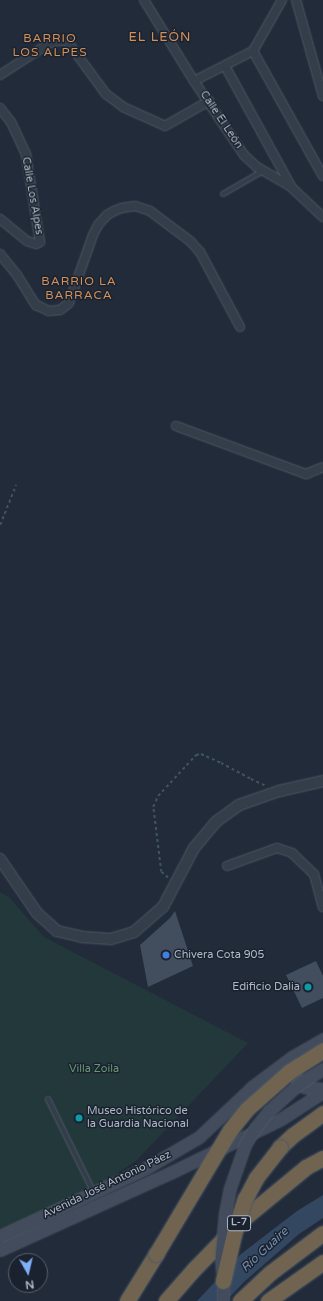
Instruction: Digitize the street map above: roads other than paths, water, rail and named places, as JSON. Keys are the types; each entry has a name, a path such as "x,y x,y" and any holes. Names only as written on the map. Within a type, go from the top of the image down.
{"highway":[{"path":"127,1301 230,1130 247,1109 317,1048"},
{"path":"223,1281 234,1234 245,1199 256,1178 280,1147 293,1134 323,1113"},
{"name":"L-7","path":"166,1301 194,1268 243,1219 306,1168 323,1158"},
{"path":"240,1301 270,1273 323,1233"},
{"path":"268,1301 323,1262"}],"main road":[{"name":"Avenida José Antonio Páez","path":"0,1236 146,1168 199,1137 252,1087 292,1057 317,1048 323,1038"},
{"path":"317,1048 297,1062 295,1071 297,1080 304,1087 323,1090"},
{"path":"222,1301 223,1281 221,1255 225,1213 230,1188 245,1145 255,1128 269,1111 300,1083 323,1069"},
{"name":"Avenida José Antonio Páez","path":"0,1250 281,1119 323,1090"}],"street":[{"name":"Calle El León","path":"144,0 194,81 244,155 263,171 291,187 323,217"},
{"path":"194,81 253,51 282,0"},
{"path":"296,0 323,96"},
{"path":"0,75 48,44 58,41 67,41 106,94 124,107 165,126 208,101"},
{"path":"253,51 323,176"},
{"path":"225,66 291,187"},
{"name":"Calle Los Alpes","path":"0,108 11,122 26,154 40,242 36,244 27,241 0,219"},
{"path":"0,254 17,275 36,305 49,310 60,310 69,303 93,235 98,225 107,215 114,211 135,206 150,211 190,241 200,252 240,328"},
{"path":"176,426 306,474 323,467"},
{"path":"0,859 37,913 57,931 82,938 111,939 134,932 163,908 194,848 217,821 239,806 279,791 323,781"},
{"path":"227,866 277,848 292,853 314,874 323,907"}],"lane":[{"path":"222,194 263,171"},
{"path":"48,1099 94,1193"}],"water":[{"name":"Río Guaire","path":"323,1195 323,1218 299,1234 244,1282 226,1301 197,1301 241,1254 297,1211"}],"place":[{"name":"Chivera Cota 905","path":"166,955"},
{"name":"Edificio Dalia","path":"308,987"},
{"name":"Museo Histórico de la Guardia Nacional","path":"79,1118"}],"district":[{"name":"EL LEÓN","path":"160,37"},
{"name":"BARRIO LOS ALPES","path":"50,46"},
{"name":"BARRIO LA BARRACA","path":"79,289"}],"park label":[{"name":"Villa Zoila","path":"94,1069"}]}
